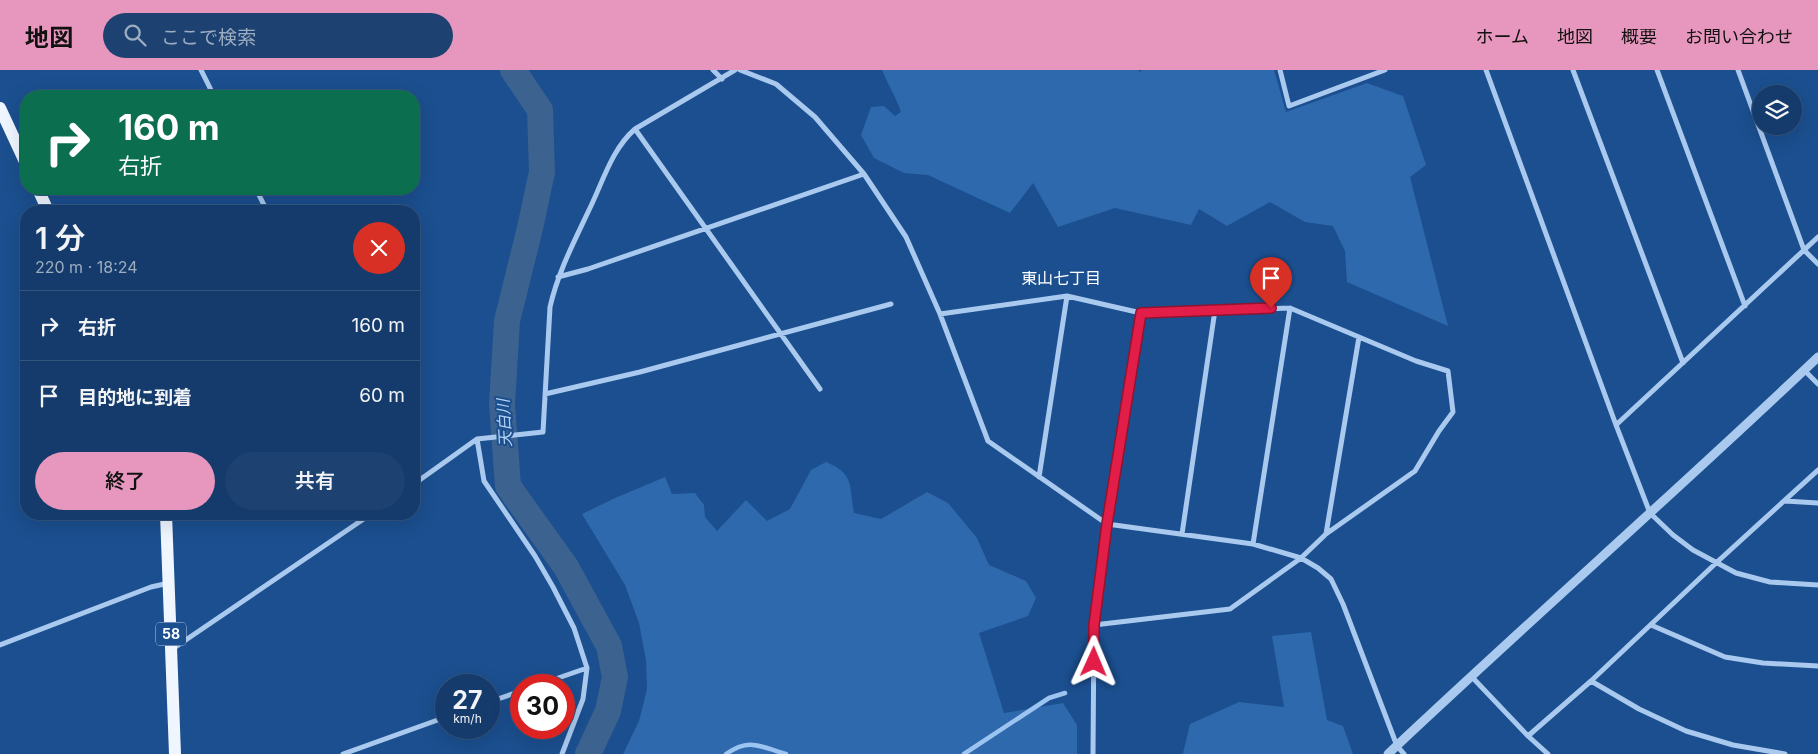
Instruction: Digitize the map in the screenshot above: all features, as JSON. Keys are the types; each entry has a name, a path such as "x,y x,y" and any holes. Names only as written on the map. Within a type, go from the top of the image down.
{"main road":[{"path":"0,108 20,151"},
{"name":"58","path":"166,520 175,754"}],"street":[{"path":"201,70 211,90"},
{"path":"713,70 722,79"},
{"path":"420,480 477,439 543,432 550,307 558,278 607,168 626,137 635,129 736,70"},
{"path":"740,70 776,84 795,98 815,117 864,174 906,237 940,314 988,441 1107,524 1253,544 1301,558 1318,568 1331,579 1343,604 1397,746 1404,754"},
{"path":"1280,70 1289,106 1381,71"},
{"path":"1486,70 1650,513 1673,535 1693,550 1736,574 1755,580 1818,585"},
{"path":"1573,70 1683,363"},
{"path":"1657,70 1745,306"},
{"path":"1738,70 1804,250 1818,264"},
{"path":"635,129 820,389"},
{"path":"558,278 864,174"},
{"path":"1616,425 1818,237"},
{"path":"940,314 1067,296 1141,313 1290,308 1416,361 1448,371 1453,412 1439,431 1416,471 1326,534 1301,558 1230,609 1094,625"},
{"path":"1039,477 1067,296"},
{"path":"545,394 640,372 890,304"},
{"path":"1253,544 1290,308"},
{"path":"1182,534 1215,310"},
{"path":"1093,754 1094,625 1107,524 1141,313"},
{"path":"1326,534 1359,337"},
{"path":"1388,754 1470,676 1818,357"},
{"path":"1804,370 1818,384"},
{"path":"477,439 484,481 535,556 557,594 574,628 587,668 583,699 562,754"},
{"path":"1528,736 1591,681 1818,470"},
{"path":"1785,502 1818,503"},
{"path":"171,650 362,520"},
{"path":"0,645 151,587 169,583"},
{"path":"1651,625 1724,657 1764,663 1818,666"},
{"path":"570,674 587,668"},
{"path":"1470,676 1548,754"},
{"path":"1591,681 1639,709 1686,731 1733,745 1785,754"},
{"path":"343,754 435,721"}],"shaded area":[{"path":"882,70 1138,70 1140,72 1142,70 1274,70 1286,112 1367,83 1403,96 1426,165 1410,177 1448,326 1347,282 1345,251 1333,226 1305,222 1270,202 1227,226 1199,209 1191,225 1115,208 1058,227 1033,183 1010,213 928,175 904,173 874,158 861,135 871,107 884,106 895,116 901,112"},
{"path":"826,462 842,471 846,476 851,488 854,513 881,519 927,492 948,503 977,538 989,565 1026,581 1036,598 1028,616 979,633 1004,713 1063,703 1077,725 1077,754 623,754 639,721 647,689 646,660 639,623 625,585 582,514 665,477 672,494 695,493 704,505 705,517 717,531 746,500 767,521 790,509 811,470"},
{"path":"1311,632 1327,720 1343,726 1353,754 1180,754 1183,753 1190,724 1239,702 1284,707 1272,636"}],"waterway":[{"name":"天白川","path":"513,70 540,110 542,172 507,321 502,404 508,486 566,567 609,646 615,677 608,711 588,754"},
{"path":"964,754 1049,698 1065,693"},
{"path":"726,754 734,749 749,745 762,746 786,754"}],"district":[{"name":"東山七丁目","path":"1061,278"}],"route":[{"path":"1094,662 1094,625 1107,524 1141,313 1271,308"}]}
